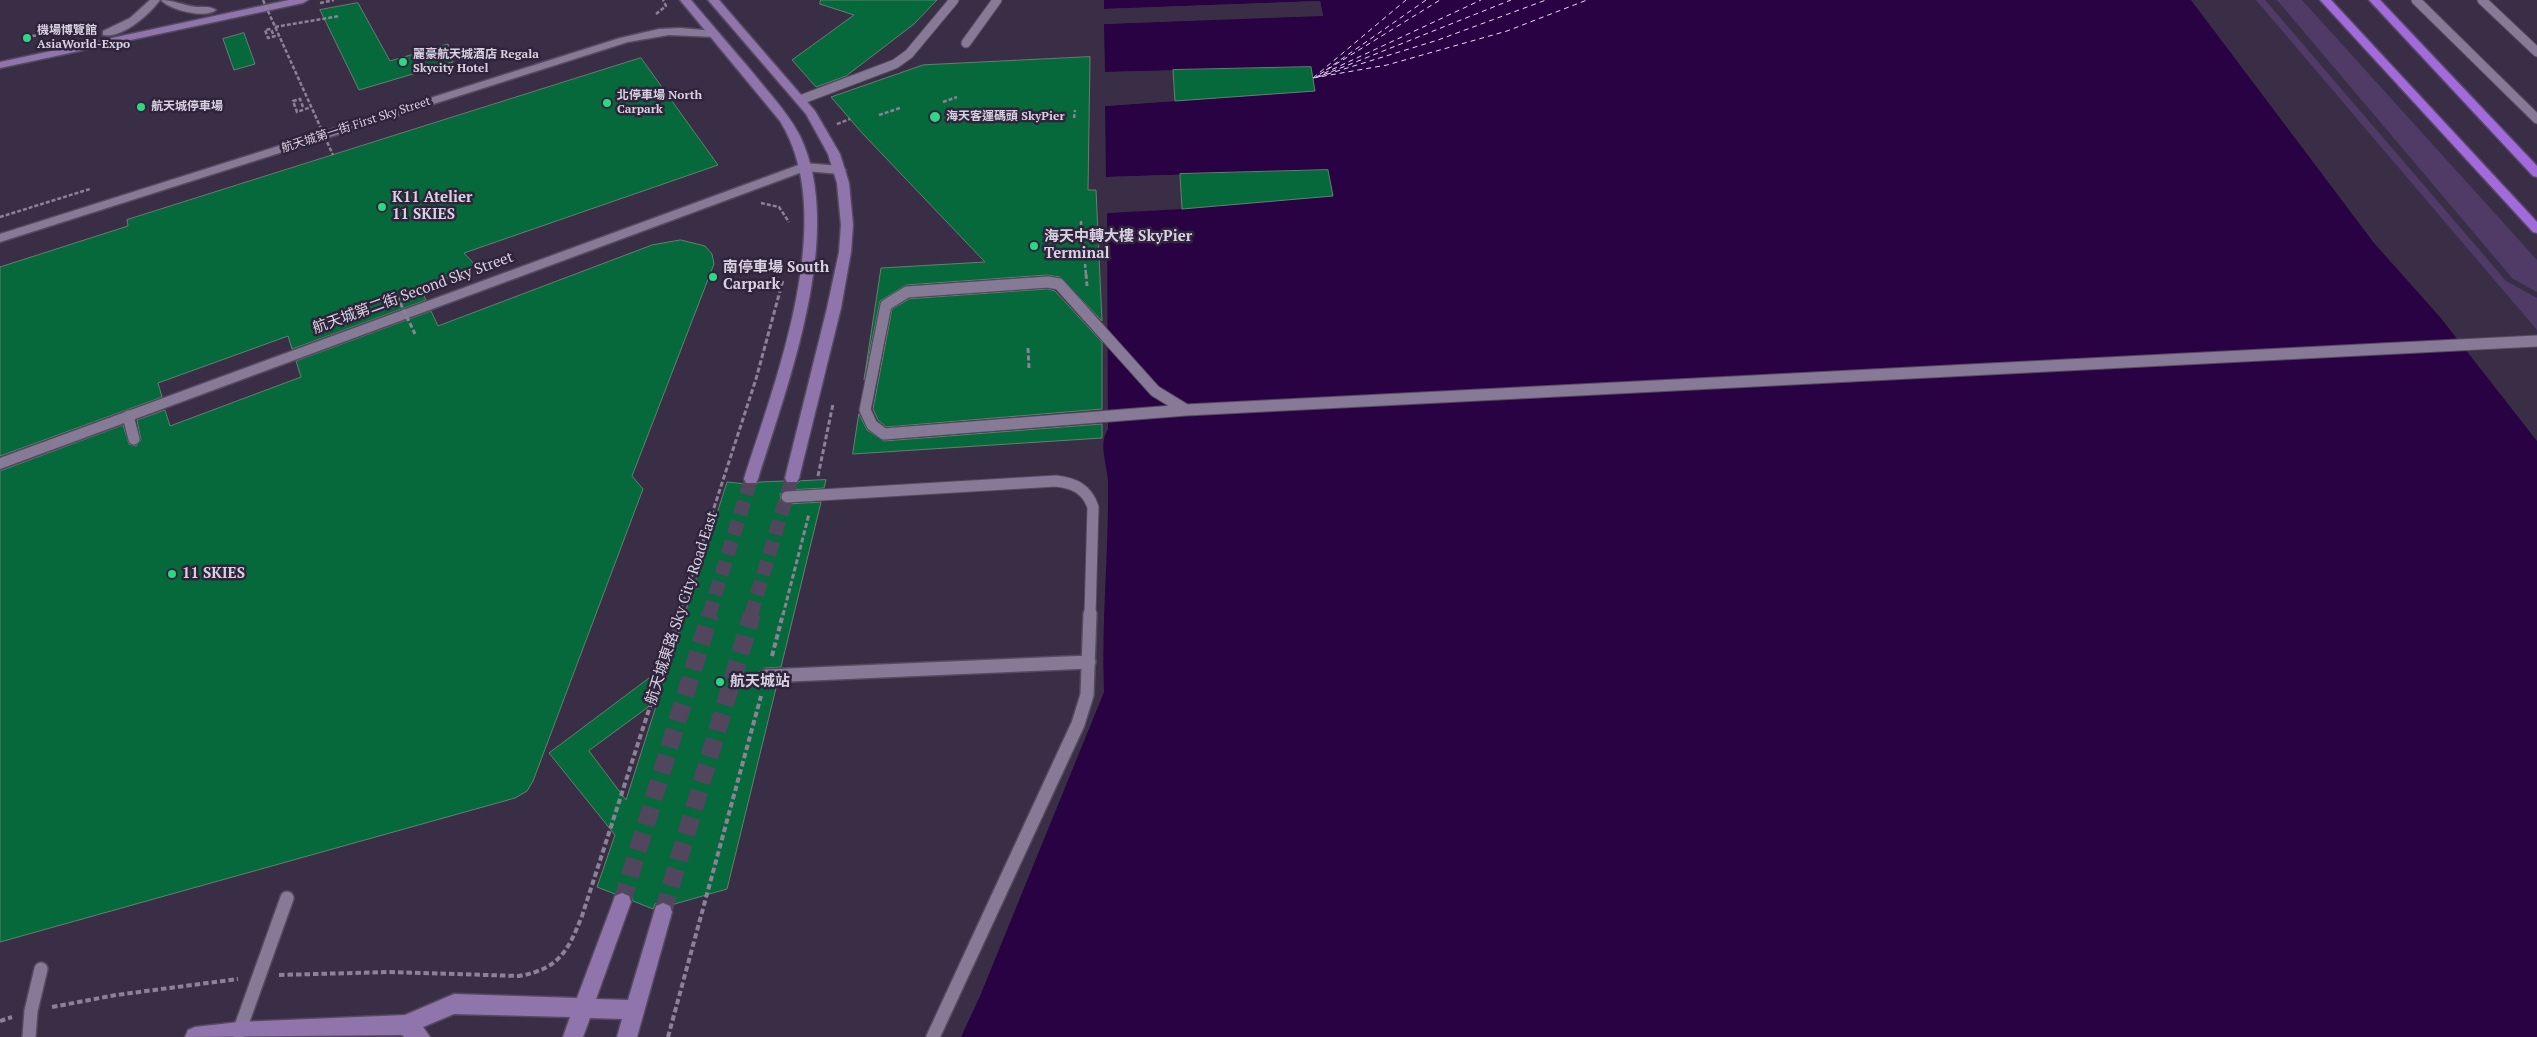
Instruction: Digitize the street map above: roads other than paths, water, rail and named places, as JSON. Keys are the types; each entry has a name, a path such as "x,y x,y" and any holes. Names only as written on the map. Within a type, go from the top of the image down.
{"highway":[{"path":"2325,0 2537,229"},
{"path":"2374,0 2537,173"}],"street":[{"path":"107,33 139,18 155,0"},
{"path":"166,0 174,5 188,9 210,10"},
{"path":"0,58 262,0"},
{"path":"0,65 303,0"},
{"path":"685,0 715,34 784,120 798,144 804,167 811,215 812,244 807,276 782,377 751,480"},
{"path":"713,0 817,122 840,170 846,201 845,252 834,308 792,478"},
{"name":"航天城第一街 First Sky Street","path":"0,238 624,40 654,32 677,29 715,34"},
{"name":"航天城第二街 Second Sky Street","path":"0,464 804,167 840,170"},
{"path":"573,1037 622,902"},
{"path":"627,1037 663,912"},
{"path":"196,1037 239,1032 412,1031 454,1004 635,1010"}],"lane":[{"path":"800,100 895,64 909,54 954,0"},
{"path":"966,43 997,0"},
{"path":"2416,0 2537,119"},
{"path":"2482,0 2537,52"},
{"path":"1186,410 1155,391 1059,284 1048,282 907,292 895,298 886,306 865,410 868,422 875,431 884,434 1186,410 2537,341"},
{"path":"128,416 134,439"},
{"path":"787,497 1056,481 1070,482 1082,488 1090,497 1093,507 1087,695 1078,724 934,1037"},
{"path":"766,676 1089,662"},
{"path":"239,1032 287,898"},
{"path":"28,1037 30,1011 40,969"}],"tunnel":[{"path":"751,615 792,478"},
{"path":"709,615 751,479"},
{"path":"622,902 710,614"},
{"path":"663,912 752,614"}],"place":[{"name":"機場博覽館 AsiaWorld-Expo","path":"27,38"},
{"name":"麗豪航天城酒店 Regala Skycity Hotel","path":"403,62"},
{"name":"北停車場 North Carpark","path":"607,103"},
{"name":"航天城停車場","path":"141,107"},
{"name":"海天客運碼頭 SkyPier","path":"935,117"},
{"name":"K11 Atelier 11 SKIES","path":"382,207"},
{"name":"海天中轉大樓 SkyPier Terminal","path":"1034,246"},
{"name":"南停車場 South Carpark","path":"713,277"},
{"name":"11 SKIES","path":"172,574"},
{"name":"航天城站","path":"720,682"}]}
